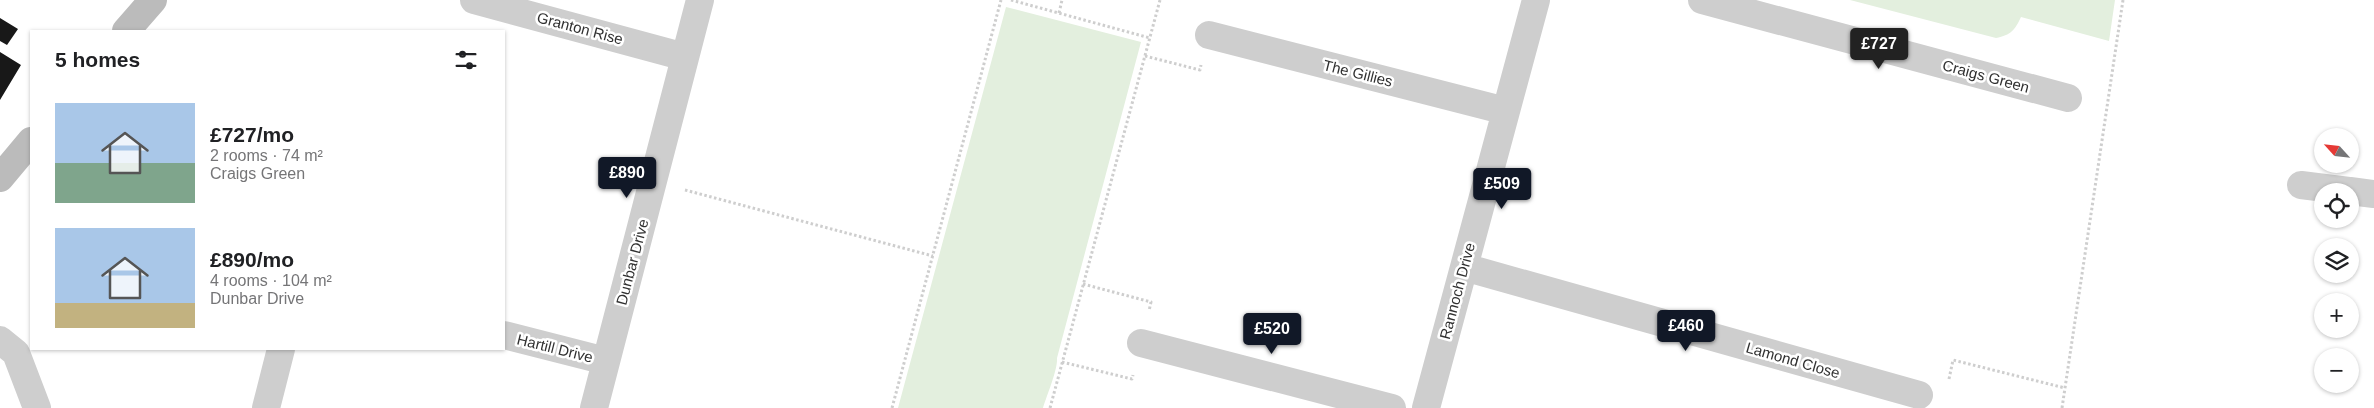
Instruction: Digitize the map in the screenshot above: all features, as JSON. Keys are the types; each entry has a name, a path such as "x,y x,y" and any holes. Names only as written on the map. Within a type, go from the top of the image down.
{"main road":[{"path":"127,30 153,0"},
{"path":"0,178 30,142"}],"street":[{"name":"Granton Rise","path":"474,0 685,57"},
{"name":"Dunbar Drive","path":"594,408 700,0"},
{"name":"Rannoch Drive","path":"1426,408 1536,0"},
{"name":"Craigs Green","path":"1702,0 2068,98"},
{"name":"The Gillies","path":"1209,34 1506,111"},
{"path":"2301,185 2314,187"},
{"path":"2359,192 2374,194"},
{"name":"Lamond Close","path":"1464,267 1920,395"},
{"name":"Hartill Drive","path":"505,335 606,361"},
{"path":"0,340 16,353 37,408"},
{"path":"1141,343 1392,408"},
{"path":"266,408 281,350"}],"path":[{"path":"892,408 1001,0"},
{"path":"1011,0 1150,38"},
{"path":"1059,13 1062,0"},
{"path":"1050,408 1160,0"},
{"path":"2062,408 2123,0"},
{"path":"653,181 933,256"},
{"path":"1920,395 1943,401 1953,360 2065,388"}],"green space":[{"path":"1850,0 2115,0 2109,41 2021,17 2012,31 1996,38"},
{"path":"1006,7 1141,42 1054,375 1043,408 898,408"}],"building":[{"path":"0,18 18,29 7,45 0,41"},
{"path":"0,52 21,65 0,100"}]}
